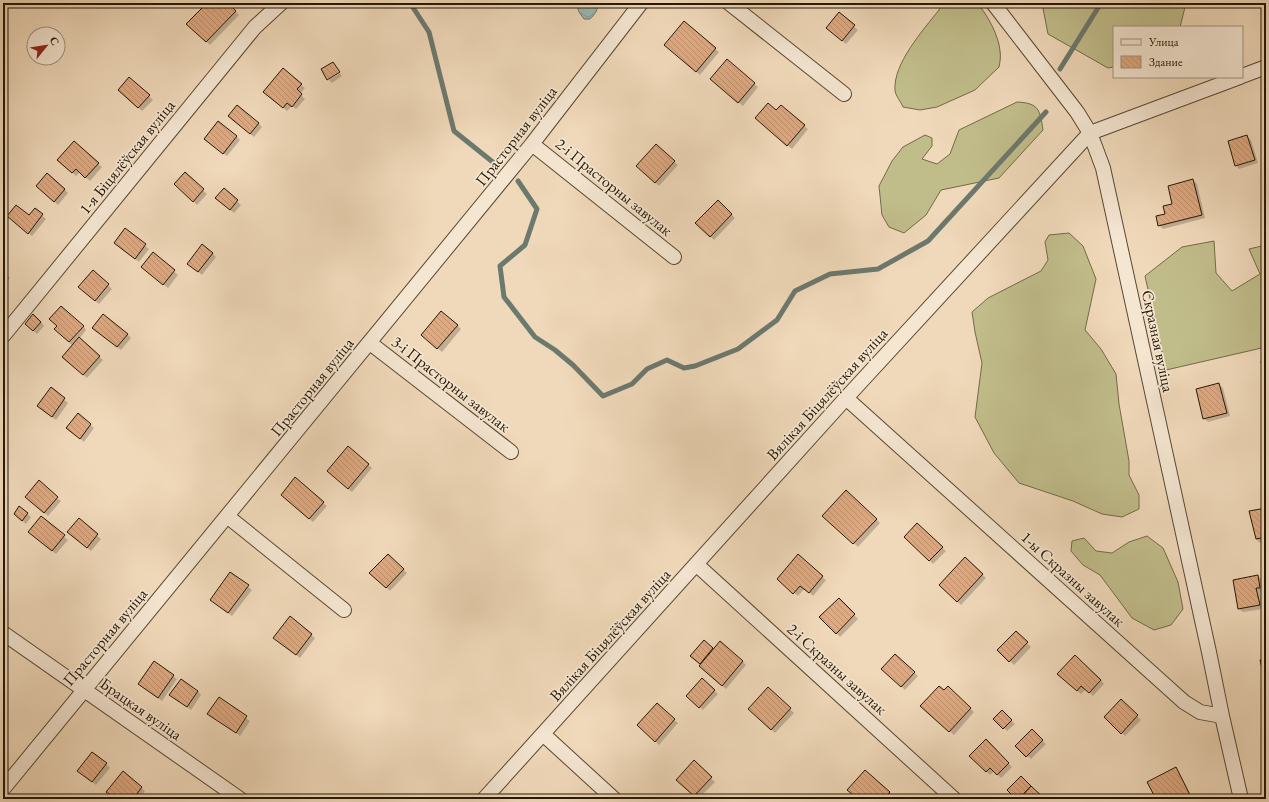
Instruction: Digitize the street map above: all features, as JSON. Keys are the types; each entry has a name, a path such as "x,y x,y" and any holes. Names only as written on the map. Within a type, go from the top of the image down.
{"street":[{"name":"1-я Біцялёўская вуліца","path":"3,336 255,27 281,3"},
{"name":"Прасторная вуліца","path":"3,789 532,144 641,3"},
{"path":"729,3 844,94"},
{"name":"Скразная вуліца","path":"993,3 1077,112 1090,134 1103,168 1222,716"},
{"name":"Вялікая Біцялёўская вуліца","path":"1243,76 1266,67"},
{"name":"Вялікая Біцялёўская вуліца","path":"484,799 846,398 1090,134 1238,78"},
{"name":"2-і Прасторны завулак","path":"532,144 674,257"},
{"name":"3-і Прасторны завулак","path":"370,343 511,452"},
{"name":"1-ы Скразны завулак","path":"846,398 1184,702 1200,712 1222,716"},
{"path":"228,516 344,610"},
{"name":"2-і Скразны завулак","path":"696,564 954,799"},
{"name":"Брацкая вуліца","path":"3,633 240,799"},
{"path":"1222,716 1241,799"},
{"path":"543,734 614,799"}],"shaded area":[{"path":"942,3 977,3 985,13 995,32 999,45 999,67 975,90 937,107 920,110 903,107 895,90 899,69 910,48 939,10"},
{"path":"1042,3 1186,3 1180,26 1113,26 1113,67 1108,68 1048,34"},
{"path":"1017,102 1030,104 1037,109 1041,117 1043,130 999,178 941,190 926,215 904,233 889,227 882,215 879,186 892,161 903,147 925,135 932,138 932,146 922,159 937,164 950,154 959,130"},
{"path":"1069,233 1083,246 1096,279 1085,330 1101,349 1116,374 1119,404 1129,461 1129,475 1139,495 1139,509 1122,517 1102,514 1073,501 1019,483 994,453 975,417 982,363 972,312 988,298 1041,271 1048,260 1045,242 1049,235"},
{"path":"1214,241 1216,273 1232,291 1260,274 1249,249 1266,245 1266,347 1166,370 1145,276 1182,247"},
{"path":"1147,536 1163,548 1178,582 1183,609 1171,625 1154,630 1132,618 1100,575 1083,565 1071,551 1072,541 1084,538 1096,551 1112,553 1129,542"}],"water":[{"path":"576,3 598,3 598,5 596,12 590,19 584,19 579,12"}],"building":[{"path":"207,3 228,3 236,11 206,42 186,24"},
{"path":"839,12 855,25 842,41 826,28"},
{"path":"684,21 716,48 696,72 664,45"},
{"path":"727,59 755,83 738,103 710,79"},
{"path":"333,62 340,72 327,80 321,69"},
{"path":"283,68 302,84 297,89 302,94 292,107 287,103 283,108 263,92"},
{"path":"129,77 150,95 138,108 118,90"},
{"path":"768,103 776,110 781,105 805,125 787,146 755,118"},
{"path":"237,105 259,123 250,134 228,116"},
{"path":"218,121 237,136 223,154 204,139"},
{"path":"1247,135 1255,160 1235,166 1228,141"},
{"path":"74,141 99,163 85,178 76,169 72,173 57,160"},
{"path":"656,144 675,161 655,183 636,166"},
{"path":"185,172 204,189 193,202 174,184"},
{"path":"47,173 65,189 54,202 36,186"},
{"path":"1193,179 1202,215 1158,226 1156,216 1165,214 1163,206 1172,204 1168,186"},
{"path":"224,188 238,200 230,210 215,198"},
{"path":"718,200 732,214 710,237 695,223"},
{"path":"16,205 29,215 35,208 43,214 28,234 7,216"},
{"path":"125,228 146,244 135,259 114,243"},
{"path":"202,244 213,253 198,272 187,264"},
{"path":"153,252 175,270 163,285 141,267"},
{"path":"3,270 7,274 3,278"},
{"path":"93,270 109,284 95,301 78,287"},
{"path":"61,306 84,326 69,342 54,329 57,326 49,319"},
{"path":"441,311 458,325 437,349 421,335"},
{"path":"33,314 41,322 33,331 25,324"},
{"path":"103,314 128,334 117,347 92,328"},
{"path":"79,337 100,356 83,375 62,357"},
{"path":"1266,360 1266,389 1261,361"},
{"path":"1219,383 1227,413 1203,419 1196,389"},
{"path":"51,387 65,398 52,417 37,406"},
{"path":"78,413 91,424 80,439 66,428"},
{"path":"348,446 369,464 348,489 327,471"},
{"path":"295,477 324,502 309,519 281,495"},
{"path":"39,480 58,497 44,513 25,497"},
{"path":"846,490 877,519 853,544 822,516"},
{"path":"19,506 28,513 22,521 14,514"},
{"path":"1266,508 1266,537 1256,539 1249,511"},
{"path":"41,516 65,535 52,551 28,532"},
{"path":"79,518 98,534 87,548 67,532"},
{"path":"917,523 943,547 929,561 904,537"},
{"path":"388,554 404,569 386,588 369,573"},
{"path":"798,554 823,576 809,593 800,586 793,594 777,579"},
{"path":"965,557 983,574 957,602 939,585"},
{"path":"230,572 249,585 228,613 210,600"},
{"path":"1258,575 1260,588 1256,588 1260,605 1238,609 1233,580"},
{"path":"839,598 855,614 836,634 819,617"},
{"path":"290,616 312,634 296,655 273,638"},
{"path":"1016,631 1028,642 1009,662 997,650"},
{"path":"704,640 713,648 700,664 690,656"},
{"path":"720,641 743,661 722,686 699,666"},
{"path":"895,654 915,672 901,687 881,669"},
{"path":"1075,655 1101,680 1089,693 1081,686 1077,691 1057,674"},
{"path":"1266,658 1266,672 1263,673 1260,660"},
{"path":"154,661 174,675 158,698 138,684"},
{"path":"702,678 715,690 699,708 686,696"},
{"path":"181,679 198,691 187,707 169,695"},
{"path":"939,686 944,690 948,686 971,708 949,732 920,706"},
{"path":"768,687 791,708 771,730 748,709"},
{"path":"219,697 247,716 236,733 207,714"},
{"path":"1121,699 1138,715 1121,734 1104,717"},
{"path":"657,703 675,719 655,742 637,725"},
{"path":"1002,710 1012,720 1003,729 993,719"},
{"path":"1032,729 1043,740 1026,757 1015,746"},
{"path":"986,739 1009,763 997,775 990,768 986,772 969,756"},
{"path":"92,752 107,763 92,782 77,771"},
{"path":"694,760 712,777 694,796 676,780"},
{"path":"1176,767 1192,799 1156,799 1147,782"},
{"path":"865,770 890,792 884,799 858,799 847,790"},
{"path":"123,771 142,787 133,799 115,799 106,792"},
{"path":"1021,776 1031,786 1019,799 1016,799 1007,790"},
{"path":"1031,786 1045,799 1019,799"}],"waterway":[{"path":"410,3 429,32 454,131 494,163"},
{"path":"1060,69 1101,3"},
{"path":"518,181 537,209 525,245 500,266 504,297 535,337 555,350 573,365 603,396 632,384 647,369 667,360 684,368 695,366 738,349 777,320 795,291 830,274 878,269 928,241 1046,112"}]}
